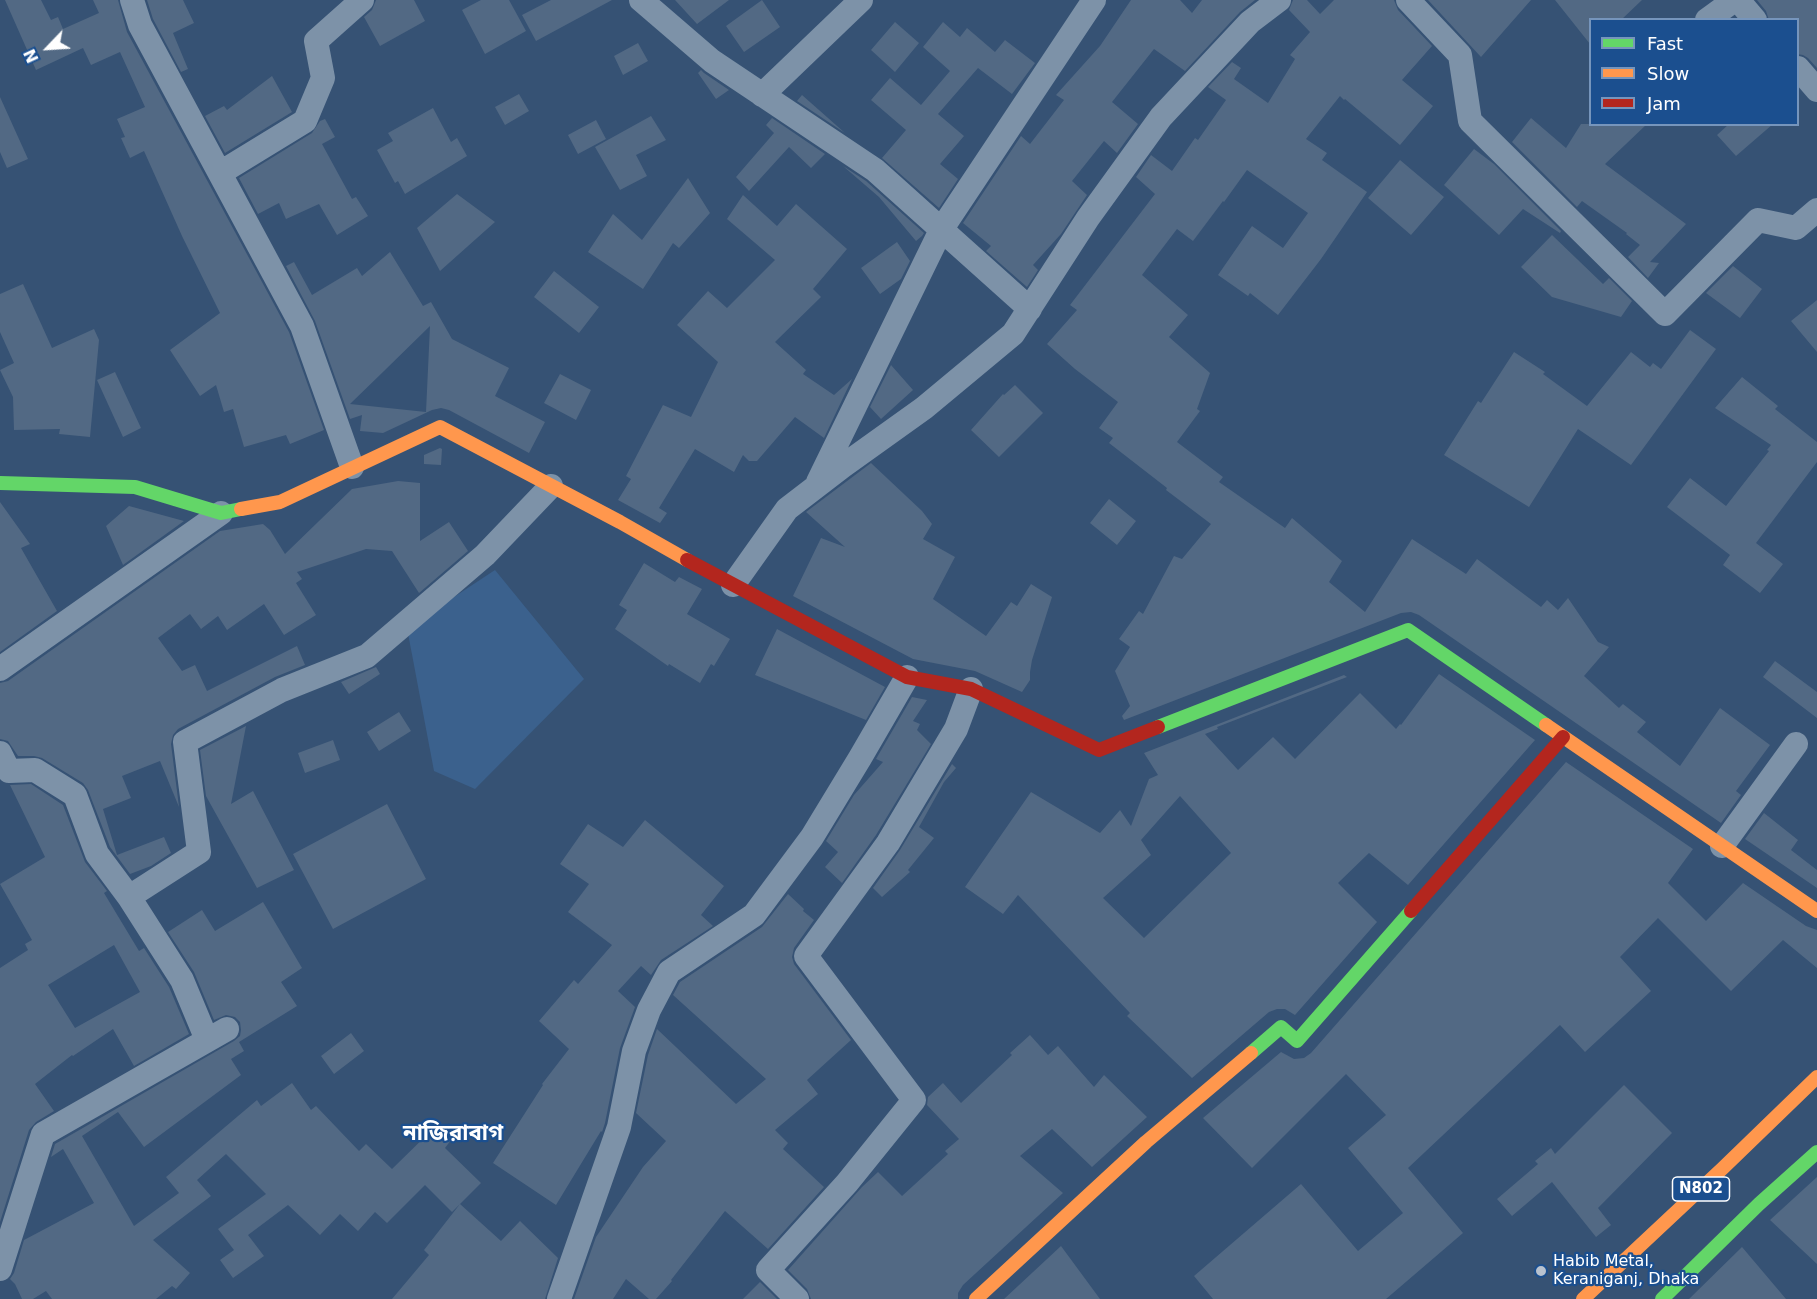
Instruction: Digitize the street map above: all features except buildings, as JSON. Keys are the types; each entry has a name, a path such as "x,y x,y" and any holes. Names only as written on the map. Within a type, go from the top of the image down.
{"main road":[{"path":"0,483 135,487 221,513 280,502 440,427 907,677 971,689 1099,750 1408,630 1817,911"},
{"path":"976,1299 1146,1142 1281,1027 1297,1041 1563,737"},
{"name":"N802","path":"1583,1299 1817,1077"},
{"name":"N802","path":"1662,1299 1759,1204 1817,1152"}],"street":[{"path":"132,0 140,25 302,326 352,467"},
{"path":"220,173 305,121 323,78 316,41 362,0"},
{"path":"641,0 712,61 875,170 1030,309"},
{"path":"762,95 861,0"},
{"path":"816,487 941,230 1094,0"},
{"path":"733,585 787,509 924,408 1013,334 1088,218 1161,117 1250,22 1279,0"},
{"path":"1408,0 1460,55 1470,121 1665,314 1758,220 1796,228 1817,210"},
{"path":"1738,0 1753,18"},
{"path":"1710,18 1733,1"},
{"path":"1799,70 1817,90"},
{"path":"129,897 199,852 185,742 282,690 367,656 485,555 552,486"},
{"path":"0,669 221,513"},
{"path":"559,1299 619,1127 634,1051 649,1010 669,972 754,915 812,837 907,677"},
{"path":"797,1299 768,1270 847,1184 914,1100 806,956 888,843 956,729 971,689"},
{"path":"1722,846 1796,744"},
{"path":"0,753 9,771 35,770 75,795 97,854 129,897 217,1035 43,1134 0,1269"}],"water":[{"path":"495,570 584,679 475,789 434,771 407,628"}],"traffic: fast":[{"path":"0,483 135,487 221,513 241,509"},
{"path":"1158,727 1408,630 1546,725"},
{"path":"1251,1053 1281,1027 1297,1041 1411,911"},
{"path":"1662,1299 1759,1204 1817,1152"}],"traffic: slow":[{"path":"241,509 280,502 440,427 687,560"},
{"path":"1546,725 1817,911"},
{"path":"976,1299 1146,1142 1251,1053"},
{"path":"1583,1299 1817,1077"}],"traffic: jam":[{"path":"687,560 907,677 971,689 1099,750 1158,727"},
{"path":"1411,911 1563,737"}],"place":[{"name":"Habib Metal, Keraniganj, Dhaka","path":"1541,1271"}],"district":[{"name":"নাজিরাবাগ","path":"453,1134"}]}
